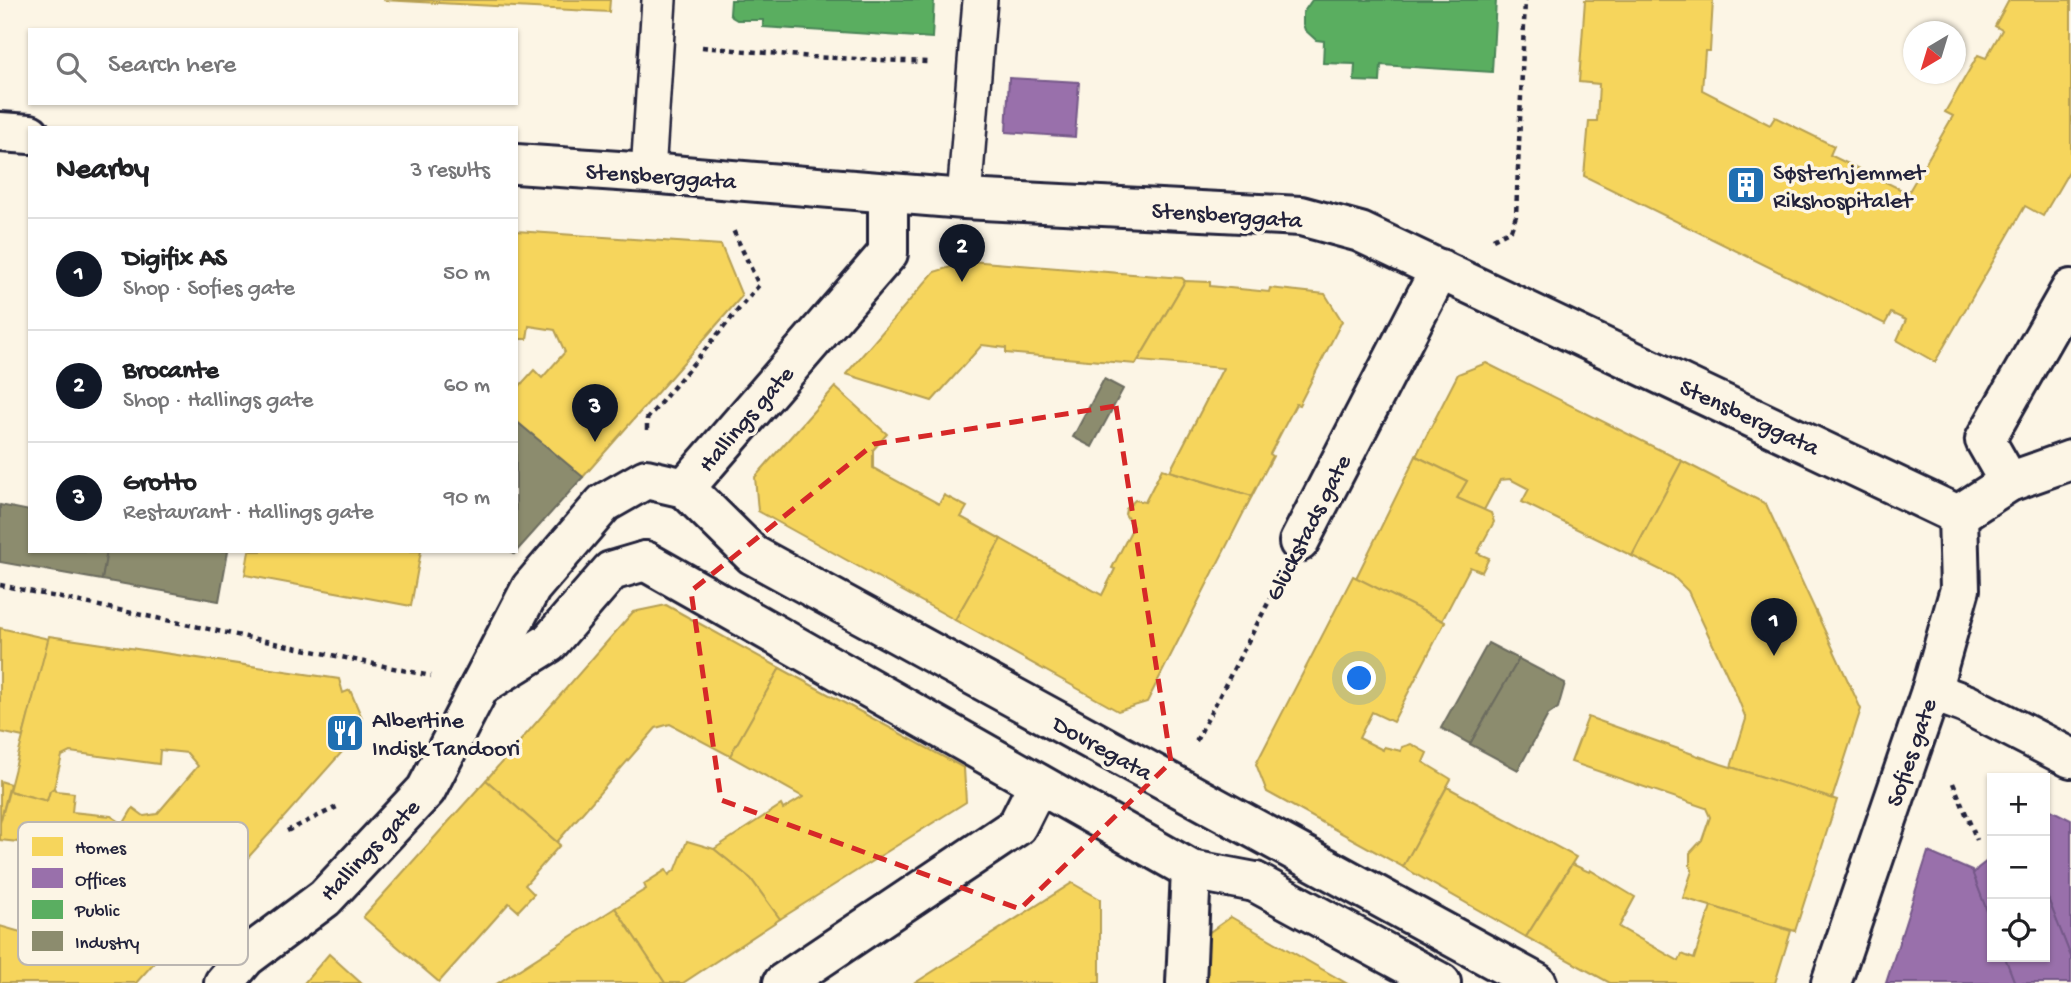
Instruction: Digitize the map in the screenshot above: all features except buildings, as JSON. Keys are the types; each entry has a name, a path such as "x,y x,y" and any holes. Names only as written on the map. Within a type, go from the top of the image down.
{"street":[{"path":"0,132 28,134"},
{"name":"Stensberggata","path":"518,164 964,199 1301,216 1360,232 1958,515"},
{"name":"Hallings gate","path":"248,956 325,898 426,790 531,588 604,503 646,479 685,488 887,253 888,193"},
{"name":"Glückstads gate","path":"1299,542 1440,269"},
{"path":"2009,482 1984,440 2071,289"},
{"path":"1958,515 2009,482 2071,460"},
{"name":"Dovregata","path":"685,488 753,555 1537,983"},
{"name":"Sofies gate","path":"1831,983 1931,691 1960,589 1958,515"},
{"path":"479,686 549,643 611,570 645,561 1191,870 1255,882 1441,983"},
{"path":"1931,691 1966,704 2071,758"},
{"path":"783,983 1017,825 1038,784"},
{"path":"1186,983 1191,870"},
{"name":"Hallings gate","path":"224,983 239,965"}],"lane":[{"path":"648,173 659,0"},
{"path":"964,199 979,0"}],"path":[{"path":"1516,216 1525,0"},
{"path":"656,42 812,57 975,63"},
{"path":"646,479 647,419 759,285 733,229"},
{"name":"Glückstads gate","path":"1173,785 1299,542"},
{"path":"0,585 479,686"},
{"path":"1952,779 1977,840"},
{"path":"287,831 348,802"}],"highlighted area":[{"path":"1116,406 1171,762 1020,909 721,800 691,591 874,444"}],"place":[{"name":"Søsterhjemmet Rikshospitalet","path":"1746,185"},
{"name":"Brocante","path":"962,282"},
{"name":"Grotto","path":"595,442"},
{"name":"Digifix AS","path":"1774,656"},
{"name":"Albertine Indisk Tandoori","path":"345,733"}]}
